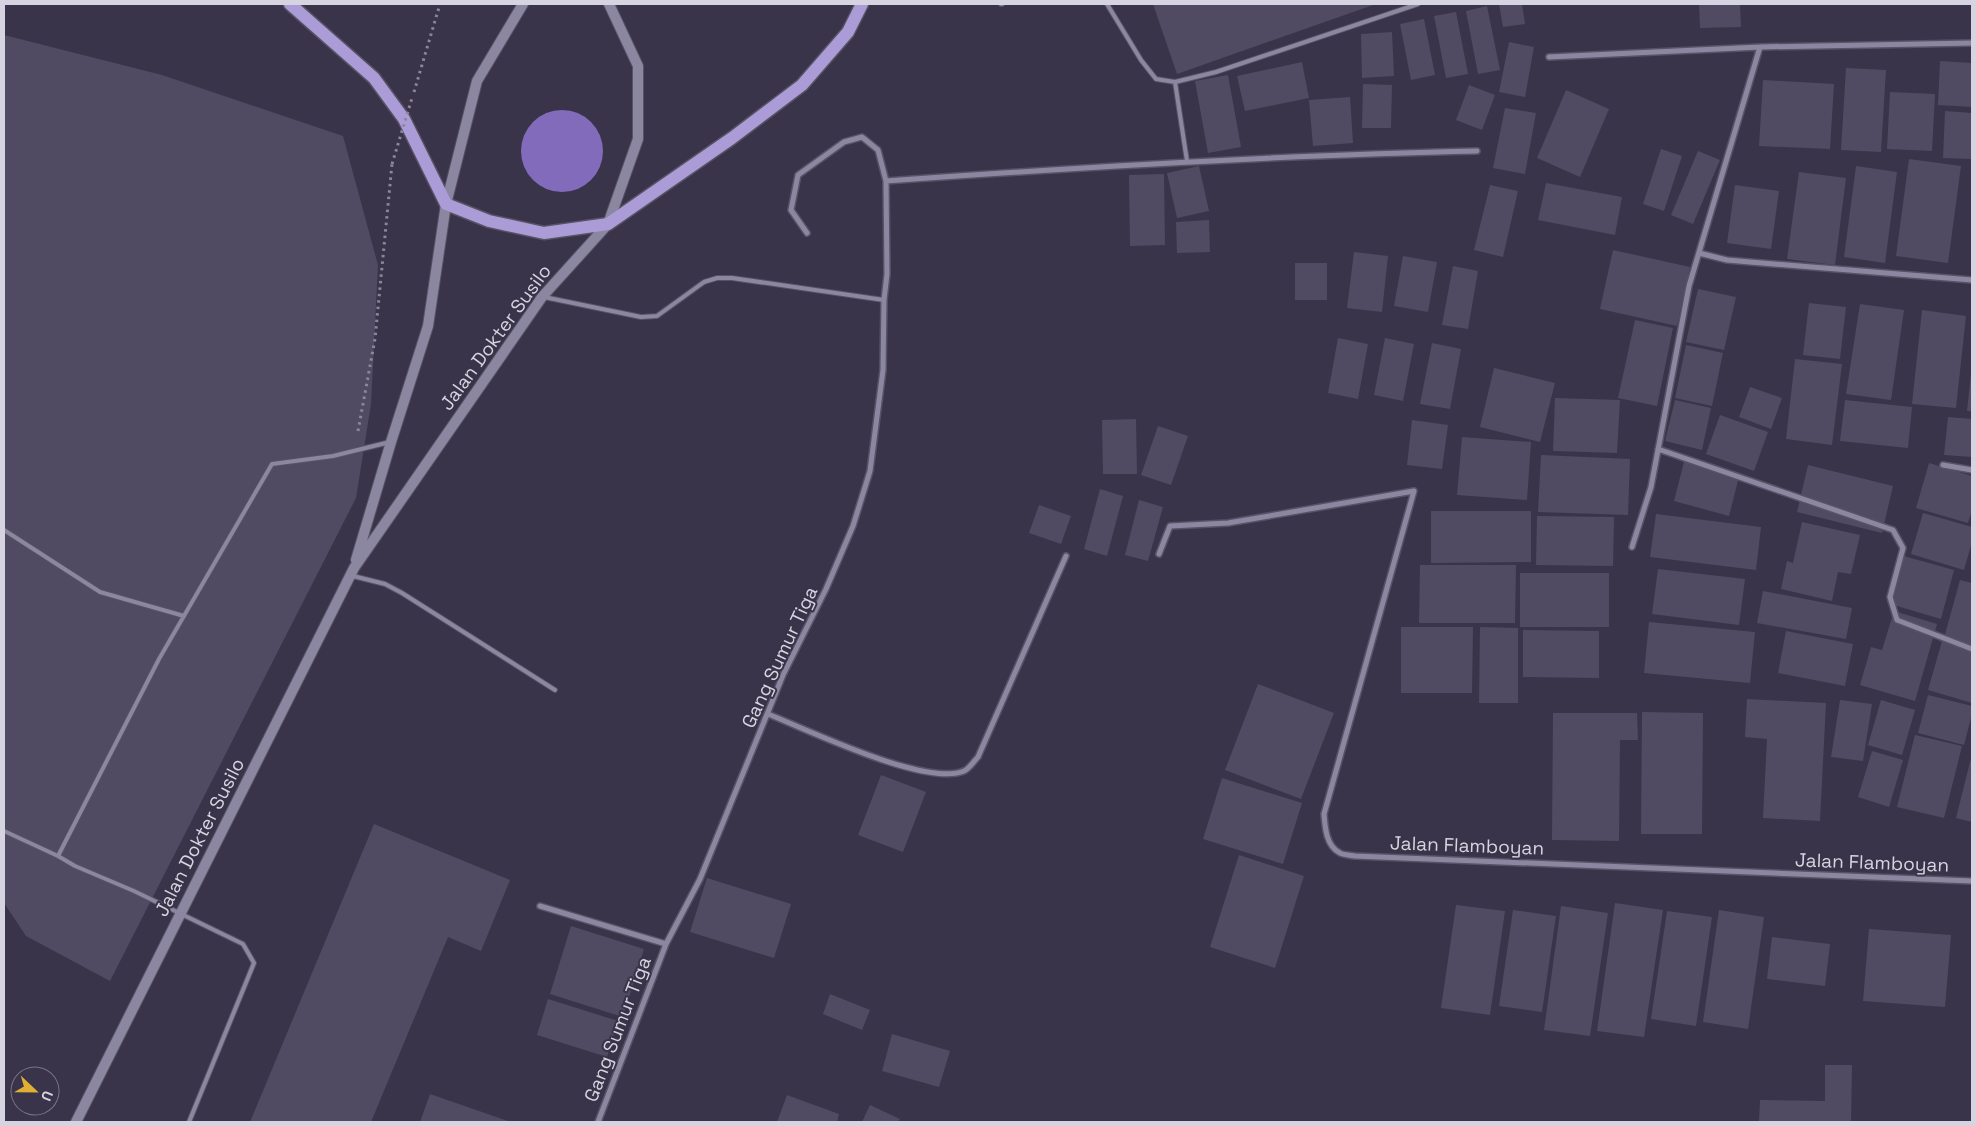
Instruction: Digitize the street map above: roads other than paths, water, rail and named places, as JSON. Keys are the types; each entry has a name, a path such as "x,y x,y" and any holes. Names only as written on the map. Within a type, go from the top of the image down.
{"main road":[{"path":"290,4 374,78 404,120 446,204 489,221 544,233 608,224 732,138 802,85 848,32 862,4"},
{"name":"Jalan Dokter Susilo","path":"352,572 428,326 446,204 478,81 523,4"},
{"name":"Jalan Dokter Susilo","path":"76,1122 352,572 542,297 608,224 638,139 638,66 609,4"}],"street":[{"path":"1549,56 1760,47 1972,43"},
{"path":"1632,547 1650,487 1689,286 1760,47"},
{"name":"Gang Sumur Tiga","path":"598,1122 666,944 700,879 783,675 826,590 853,526 870,471 883,370 884,300 887,274 886,181 878,150 862,137 844,142 798,175 791,210 807,233"},
{"path":"886,181 1340,154 1477,151"},
{"path":"1699,253 1727,260 1972,280"},
{"path":"1658,449 1893,530 1903,548 1890,597 1897,620 1972,649"},
{"path":"1943,465 1972,470"},
{"name":"Jalan Flamboyan","path":"1159,554 1170,526 1228,523 1414,491 1324,814 1325,830 1329,841 1339,853 1355,856 1972,881"},
{"path":"768,714 869,755 918,771 949,773 966,770 978,757 1066,556"},
{"path":"540,906 666,944"}],"lane":[{"path":"1107,4 1141,60 1156,79 1176,82 1216,72 1418,4"},
{"path":"1176,82 1187,162"},
{"path":"542,297 641,317 657,316 704,282 717,278 732,278 884,300"},
{"path":"58,856 160,658 272,464 333,456 391,442"},
{"path":"4,530 100,592 184,616"},
{"path":"352,572 402,593 556,690"},
{"path":"4,831 244,944 254,963 189,1122"}]}
